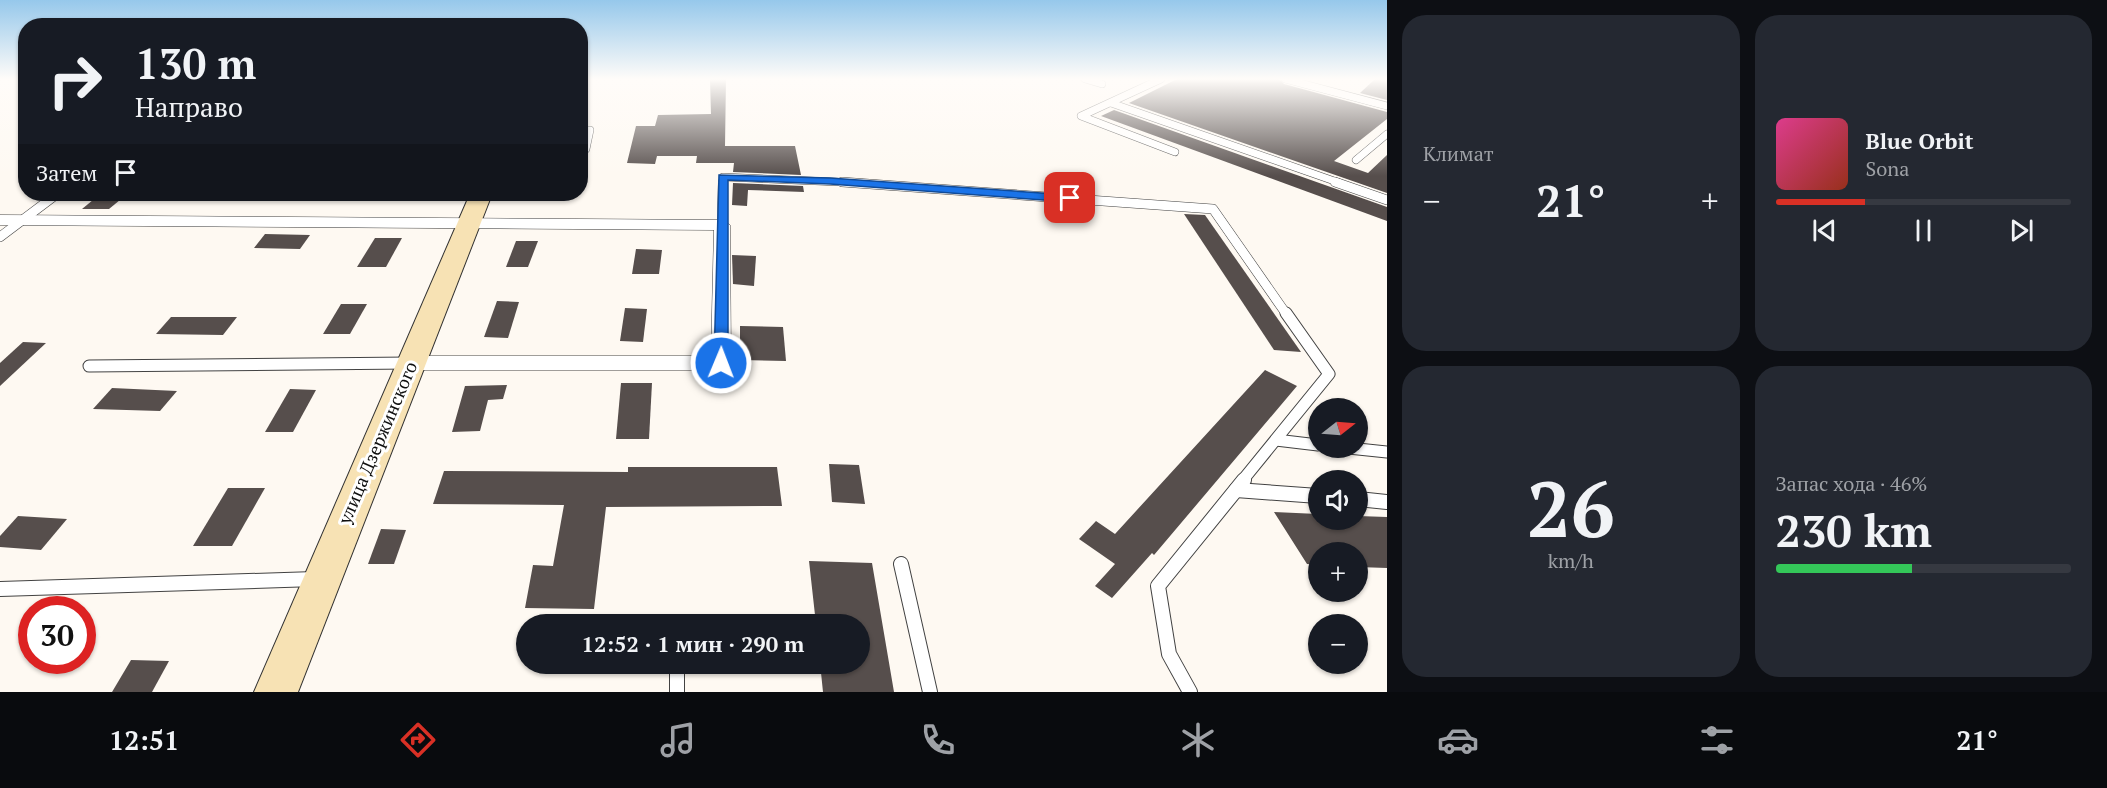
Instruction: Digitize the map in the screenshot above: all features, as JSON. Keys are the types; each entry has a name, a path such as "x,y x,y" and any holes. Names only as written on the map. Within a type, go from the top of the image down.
{"street":[{"path":"0,219 475,208 722,225 721,363 412,363"},
{"name":"улица Дзержинского","path":"276,692 475,208"}],"lane":[{"path":"1092,111 1081,116 1175,152"},
{"path":"1135,111 1387,200"},
{"path":"1356,160 1387,134"},
{"path":"722,225 723,177 830,181 1213,209 1329,374 1158,586 1169,654 1190,692"},
{"path":"0,237 48,201"},
{"path":"89,366 412,363"},
{"path":"1276,440 1308,444"},
{"path":"1368,450 1387,452"},
{"path":"1236,490 1308,495"},
{"path":"1368,500 1387,502"},
{"path":"901,564 930,692"},
{"path":"0,589 321,579"},
{"path":"676,692 677,674"}],"building":[{"path":"711,111 726,111 725,146 795,146 801,175 733,172 734,163 696,163 697,156 657,156 655,164 627,163 636,126 655,126 658,115 711,114"},
{"path":"1118,111 1387,207 1387,221 1101,116"},
{"path":"1153,111 1387,112 1387,119 1334,161 1368,173 1387,155 1387,193"},
{"path":"733,183 803,186 804,192 748,190 747,206 732,205"},
{"path":"92,201 119,201 109,209 82,209"},
{"path":"1184,214 1205,215 1301,352 1274,350"},
{"path":"265,234 310,235 300,249 254,248"},
{"path":"375,238 402,238 386,267 357,267"},
{"path":"516,241 538,241 528,267 506,267"},
{"path":"636,249 662,250 659,274 632,274"},
{"path":"732,255 756,256 754,286 733,284"},
{"path":"497,301 519,302 508,338 484,337"},
{"path":"341,304 367,304 350,334 323,334"},
{"path":"625,308 647,309 643,342 620,341"},
{"path":"171,317 237,317 223,335 156,334"},
{"path":"740,326 783,327 786,361 740,360"},
{"path":"23,342 46,343 0,386 0,363"},
{"path":"1265,370 1297,386 1154,555 1152,553 1112,598 1095,586 1115,564 1079,539 1096,521 1115,534"},
{"path":"621,383 652,383 649,439 616,439"},
{"path":"507,385 503,399 488,400 480,431 452,432 465,386"},
{"path":"112,388 177,391 160,411 93,409"},
{"path":"290,389 316,390 293,432 265,432"},
{"path":"829,464 859,465 865,504 832,502"},
{"path":"628,467 777,467 782,506 606,507 594,609 525,608 533,565 553,566 564,505 433,504 444,471 628,472"},
{"path":"228,488 265,488 232,546 193,546"},
{"path":"1274,512 1308,514 1308,530 1368,530 1368,516 1387,517 1387,568 1368,567 1368,542 1308,542 1307,564"},
{"path":"18,516 67,519 41,550 0,547 0,536"},
{"path":"381,529 406,530 394,564 368,564"},
{"path":"809,561 872,563 894,692 823,692 821,674 870,674 870,614 815,614"},
{"path":"131,660 169,661 152,692 112,692"}],"route":[{"path":"721,363 723,177 830,181 1070,198"}]}
